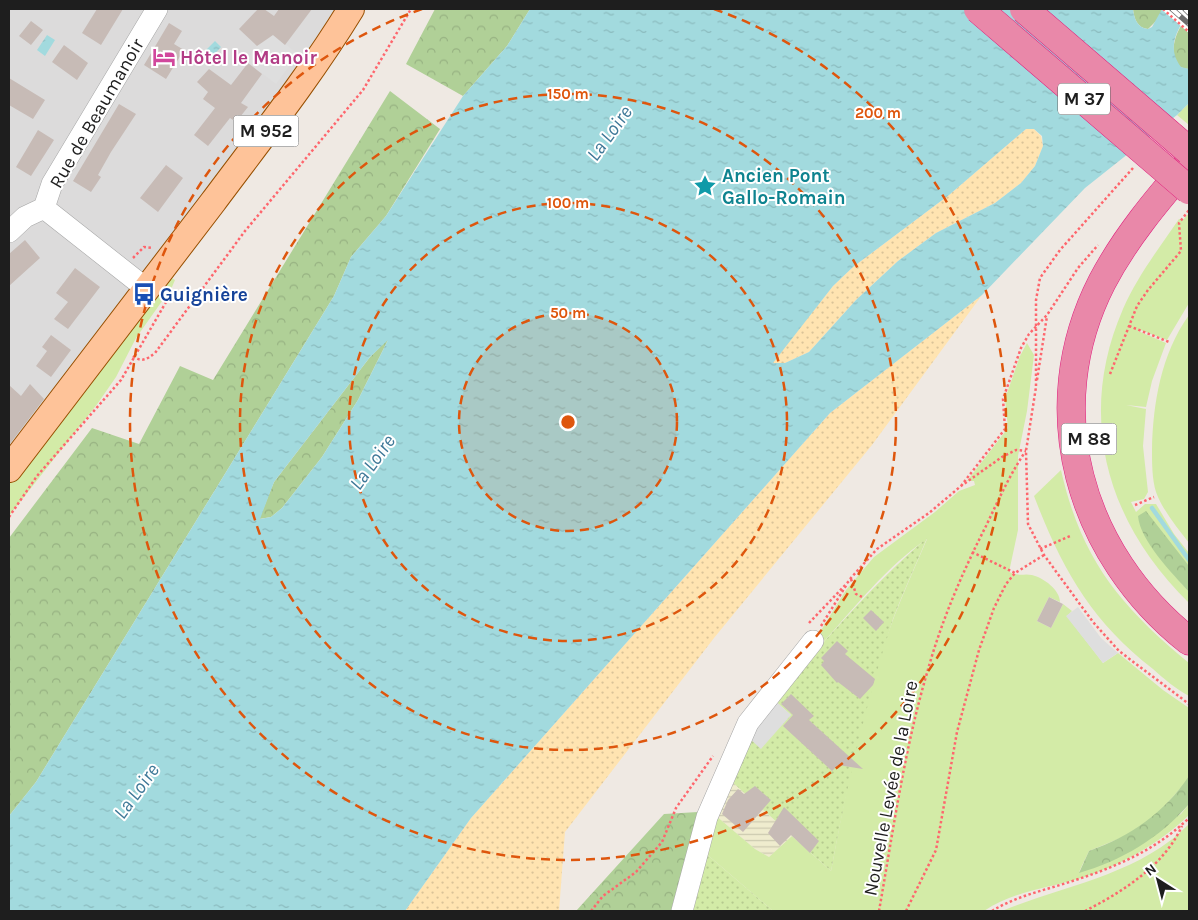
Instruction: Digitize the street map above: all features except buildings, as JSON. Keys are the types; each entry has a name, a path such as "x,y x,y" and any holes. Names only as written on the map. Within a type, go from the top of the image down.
{"highway":[{"name":"M 37","path":"978,9 1189,190"},
{"name":"M 37","path":"1024,9 1189,151"},
{"name":"M 88","path":"1189,163 1132,234 1102,282 1082,332 1071,386 1071,414 1077,470 1095,523 1123,571 1141,594 1189,641"},
{"name":"M 88","path":"1189,190 1142,250 1110,306 1092,359 1088,431 1097,477 1117,528 1148,576 1189,619"}],"main road":[{"name":"M 952","path":"9,469 148,290 280,113 330,43 351,9"}],"street":[{"name":"Rue de Beaumanoir","path":"148,290 44,208 52,184 157,9"},
{"path":"9,232 25,217 44,208"},
{"path":"682,911 707,817 748,723 813,641"}],"path":[{"path":"133,356 138,360 146,360 155,353 244,231 363,90 411,9"},
{"path":"1163,9 1189,32"},
{"path":"1036,387 1036,300 1040,278 1060,250 1134,167"},
{"path":"1110,374 1137,306 1181,251 1179,222 1189,209"},
{"path":"9,517 37,476 121,380 133,356 176,284"},
{"path":"961,486 1005,429 1003,399 1021,348 1028,334 1048,315 1026,451 1028,524 1044,555 1093,622 1119,652 1189,704"},
{"path":"1129,326 1169,342"},
{"path":"813,641 850,579 877,549 1002,457 1016,450 1026,451"},
{"name":"Nouvelle Levée de la Loire","path":"879,911 907,752 926,674 943,620 972,552 1012,471 1026,451"},
{"path":"1135,506 1154,497"},
{"path":"1040,549 1070,536"},
{"path":"972,552 1015,573"},
{"path":"906,911 936,850 957,732 979,650 994,608 1015,573 1044,555"},
{"path":"850,579 856,594 864,598"},
{"path":"591,911 603,896 636,872 662,842 676,808 718,750"},
{"path":"992,911 1015,899 1120,864 1182,825 1189,818"},
{"path":"1085,911 1104,901 1146,872 1175,840 1182,825"}],"shaded area":[{"path":"9,9 351,9 9,469"},
{"path":"273,35 298,54 276,84 246,61 257,46"},
{"path":"1078,607 1101,638 1118,653 1103,663 1066,616"},
{"path":"773,699 791,715 761,749 748,737"},
{"path":"730,780 792,836 769,857 755,849 715,815"}],"green space":[{"path":"435,9 530,9 507,46 463,96 406,64"},
{"path":"1133,9 1162,9 1159,18 1148,29 1139,25 1135,19"},
{"path":"1181,26 1189,33 1189,69 1182,68 1174,59 1174,45"},
{"path":"390,91 440,129 386,216 351,257 334,296 36,782 9,816 9,538 92,428 139,444 180,366 213,380"},
{"path":"1189,103 1189,125 1177,115"},
{"path":"1189,213 1189,303 1167,340 1138,329 1138,331 1166,343 1152,381 1146,407 1126,405 1146,409 1143,446 1148,492 1144,499 1131,502 1136,512 1145,504 1156,504 1174,534 1189,553 1189,566 1179,555 1158,556 1189,592 1189,603 1161,572 1137,538 1120,503 1108,466 1102,428 1102,389 1109,349 1123,309 1156,252 1179,219 1183,220"},
{"path":"170,277 175,280 172,287 136,338 116,377 98,403 9,516 9,480"},
{"path":"1189,315 1189,543 1166,512 1156,492 1152,450 1154,415 1160,379 1179,330"},
{"path":"389,338 358,400 322,457 282,508 271,517 259,519 274,482 370,357"},
{"path":"1027,343 1034,355 1027,411 1018,456 1018,530 1009,572 1037,577 1050,585 1057,593 1060,602 1049,597 1037,621 1051,628 1063,604 1072,611 1067,616 1103,663 1118,653 1163,690 1189,708 1189,776 1186,782 1162,809 1147,822 1123,837 1089,851 1079,872 1181,814 1189,804 1189,815 1164,836 1123,861 1078,879 1017,895 984,911 773,911 703,851 715,815 755,849 769,857 792,836 831,871 850,775 874,679 894,617 927,539 884,575 821,645 815,640 846,590 874,557 935,512 959,491 975,485 974,481 967,481 1008,428 1005,399 1020,356"},
{"path":"1061,470 1069,502 1080,530 1092,555 1107,578 1123,600 1143,621 1189,663 1189,696 1131,651 1112,632 1095,612 1068,570 1034,496"},
{"path":"1146,511 1189,566 1189,592 1158,557 1145,536 1138,516"},
{"path":"927,538 893,619 874,681 831,871 730,780 748,737 791,715 773,699 866,596"},
{"path":"1189,776 1189,804 1178,816 1153,838 1139,847 1110,862 1079,873 1089,851 1119,838 1145,822 1169,801"},
{"path":"698,812 671,911 576,911 664,814"},
{"path":"1189,824 1189,911 1002,911 1124,867 1148,855"},
{"path":"703,851 773,911 687,911"}],"sand":[{"path":"1026,129 1034,129 1041,136 1043,146 1035,166 1021,183 995,203 936,233 898,261 856,300 809,352 785,363 772,363 833,286 853,267 949,195"},
{"path":"982,295 872,445 714,638 565,832 559,911 405,911 471,818 830,413"}],"water":[{"name":"La Loire","path":"530,9 1133,9 1135,19 1139,25 1148,29 1152,27 1162,9 1189,9 1175,38 1174,52 1181,67 1189,69 1189,103 1177,115 1085,188 982,295 830,413 471,818 405,911 9,911 9,816 36,782 334,296 351,257 386,216 463,96 507,46","holes":["1026,129 1034,129 1042,136 1043,146 1035,166 1021,183 995,203 936,233 898,261 856,300 809,352 785,363 773,363 833,286 853,267 949,195","388,340 358,400 322,457 282,508 271,517 260,519 274,482 370,357"]},
{"path":"47,35 55,40 45,56 37,50"},
{"path":"215,41 221,47 208,61 201,55"}],"pier":[{"path":"1161,9 1189,9 1189,33 1181,26"}],"waterway":[{"path":"1152,508 1189,560"}],"railway":[{"path":"1172,9 1189,24"},
{"path":"1185,9 1189,13"}],"place":[{"name":"Hôtel le Manoir","path":"164,57"},
{"name":"Ancien Pont Gallo-Romain","path":"705,186"},
{"name":"Guignière","path":"144,294"}]}
